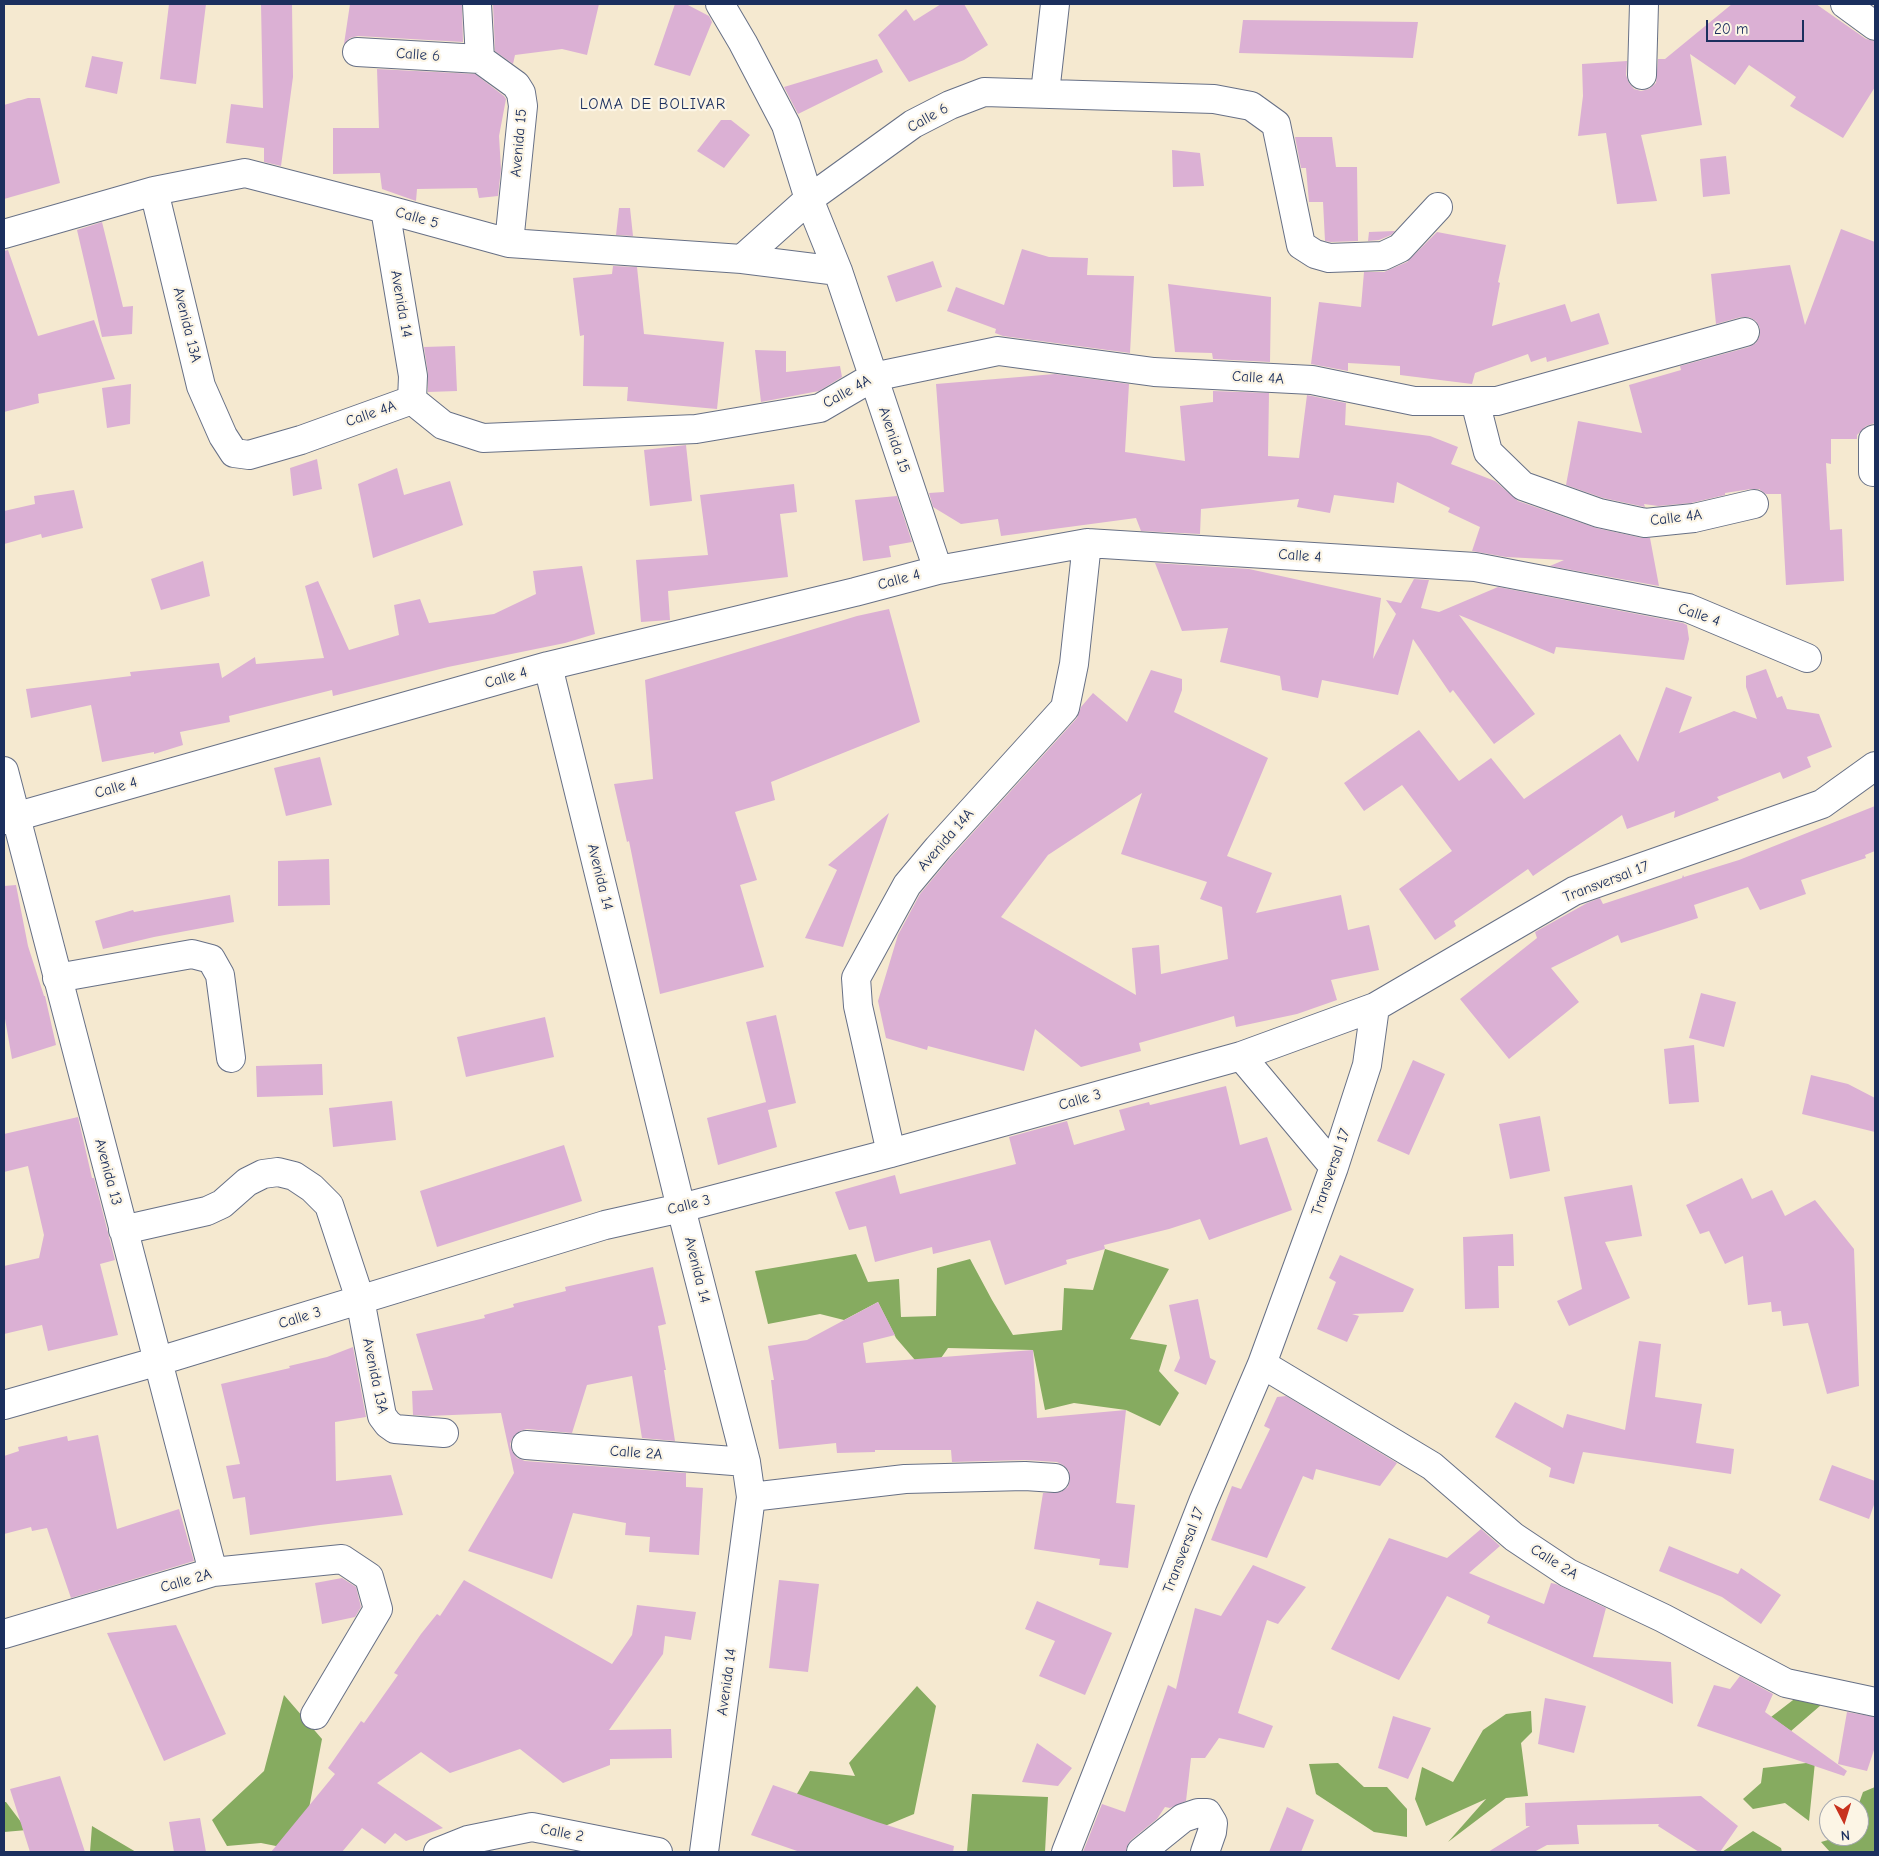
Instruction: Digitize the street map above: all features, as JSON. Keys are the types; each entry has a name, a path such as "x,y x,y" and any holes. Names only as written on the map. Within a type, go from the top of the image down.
{"street":[{"path":"477,4 480,59"},
{"path":"720,4 743,43 786,125 809,199"},
{"path":"1044,93 1055,4"},
{"path":"1642,75 1644,4"},
{"path":"1845,4 1875,26"},
{"name":"Calle 6","path":"357,52 480,59"},
{"name":"Avenida 15","path":"480,59 516,85 521,93 523,106 509,243"},
{"name":"Calle 6","path":"742,259 809,199 913,124 950,105 984,92 1214,99 1251,106 1276,124 1301,245 1315,254 1329,258 1383,256 1400,248 1438,207"},
{"name":"Calle 5","path":"4,234 154,191 245,173 509,243 742,259 838,271"},
{"name":"Avenida 13A","path":"154,191 202,386 223,436 234,453"},
{"name":"Avenida 15","path":"809,199 838,271 938,570"},
{"name":"Avenida 14","path":"385,209 413,376 412,400"},
{"name":"Calle 4A","path":"234,453 249,455 265,452 412,400 443,425 483,438 696,429 820,408 873,377 998,351 1154,372 1312,380 1414,401 1496,401 1745,332"},
{"name":"Calle 4A","path":"1475,401 1488,452 1523,486 1599,513 1645,523 1694,518 1754,504"},
{"path":"1873,472 1874,440"},
{"name":"Calle 4","path":"9,818 548,666 855,592 938,570 1087,543 1475,568 1688,608 1807,658"},
{"name":"Avenida 14A","path":"891,1153 858,1006 856,978 908,885 938,848 1065,708 1074,664 1087,543"},
{"name":"Avenida 14","path":"548,666 680,1208 746,1462 752,1497 704,1852"},
{"name":"Transversal 17","path":"1066,1852 1203,1502 1262,1364 1334,1167 1367,1065 1375,1007 1574,892 1822,804 1875,766"},
{"name":"Avenida 13","path":"4,771 9,818 57,978 213,1572"},
{"path":"57,978 192,954 211,959 220,975 231,1058"},
{"name":"Calle 3","path":"4,1406 159,1361 605,1225 680,1208 891,1153 1240,1056 1375,1007"},
{"path":"1240,1056 1334,1167"},
{"name":"Avenida 13A","path":"123,1230 207,1212 222,1204 247,1182 263,1174 278,1172 294,1176 312,1188 329,1205 360,1299 382,1416 388,1424 395,1428 444,1433"},
{"name":"Calle 2A","path":"1262,1364 1432,1466 1514,1537 1568,1573 1663,1618 1786,1683 1875,1702"},
{"name":"Calle 2A","path":"526,1445 746,1462"},
{"path":"752,1497 905,1479 1025,1476 1056,1478"},
{"name":"Calle 2A","path":"4,1634 213,1572 342,1559 369,1577 378,1609 315,1716"},
{"path":"1141,1852 1183,1818 1198,1813 1207,1813 1213,1822 1212,1832 1205,1852"},
{"name":"Calle 2","path":"438,1852 468,1840 532,1827 658,1852"}],"green space":[{"path":"1105,1249 1169,1269 1130,1339 1167,1345 1159,1371 1179,1393 1160,1426 1126,1410 1074,1403 1045,1410 1033,1350 948,1348 939,1361 921,1367 896,1338 878,1302 844,1320 820,1314 768,1324 755,1271 856,1254 868,1282 899,1279 901,1317 936,1316 937,1268 970,1259 1013,1335 1062,1330 1064,1288 1093,1290"},
{"path":"917,1686 936,1706 914,1814 880,1828 794,1799 810,1771 855,1776 849,1763"},
{"path":"284,1695 322,1739 301,1851 261,1843 227,1846 212,1820 264,1771"},
{"path":"1797,1697 1821,1705 1791,1731 1771,1717"},
{"path":"1531,1711 1532,1732 1521,1743 1528,1796 1506,1798 1448,1842 1486,1799 1426,1826 1415,1799 1422,1767 1453,1782 1483,1730 1506,1714"},
{"path":"1815,1762 1809,1821 1785,1803 1753,1809 1743,1799 1761,1783 1763,1768"},
{"path":"1338,1763 1364,1787 1387,1787 1407,1809 1407,1837 1374,1832 1316,1794 1309,1764"},
{"path":"1875,1787 1875,1852 1830,1852 1825,1846 1869,1846 1869,1796 1862,1796 1863,1792"},
{"path":"972,1794 1048,1797 1045,1852 967,1852"},
{"path":"4,1802 6,1802 27,1830 4,1832"},
{"path":"92,1826 136,1852 90,1852"},
{"path":"1753,1831 1781,1848 1782,1852 1722,1852"}],"building":[{"path":"169,4 206,4 196,84 160,79"},
{"path":"261,4 292,4 293,77 281,166 264,162 264,148 226,143 231,104 263,108"},
{"path":"350,4 462,4 463,42 358,36 350,38 344,44"},
{"path":"493,4 599,4 587,55 562,49 515,55 513,64 495,51"},
{"path":"675,4 686,4 709,16 712,22 690,76 654,65"},
{"path":"941,4 964,4 988,45 964,60 909,82 878,35 906,9 914,21"},
{"path":"1732,4 1816,4 1866,39 1875,41 1875,87 1843,138 1790,106 1796,97 1749,65 1735,85 1690,54 1702,125 1641,135 1657,201 1617,204 1606,133 1578,136 1583,96 1582,64 1627,61 1626,75 1629,83 1634,89 1641,91 1649,89 1656,83 1658,59 1665,59"},
{"path":"1243,20 1418,22 1413,58 1239,53"},
{"path":"92,56 123,62 117,94 85,87"},
{"path":"877,59 883,72 798,114 784,87"},
{"path":"377,69 475,74 504,96 506,99 499,136 501,169 498,196 479,198 477,188 417,189 416,201 382,189 380,173 333,174 333,128 379,128"},
{"path":"28,98 40,98 60,183 4,199 4,105"},
{"path":"721,120 731,120 750,135 724,168 697,151"},
{"path":"1295,137 1332,137 1336,167 1357,167 1358,241 1325,241 1323,202 1309,202 1306,168 1301,168"},
{"path":"1172,150 1200,153 1204,186 1173,187"},
{"path":"1726,156 1730,194 1703,197 1700,159"},
{"path":"619,208 630,208 633,236 616,235"},
{"path":"102,222 123,307 133,306 132,334 102,337 77,230"},
{"path":"1841,229 1875,242 1875,423 1866,426 1857,435 1857,439 1831,439 1831,464 1826,463 1830,530 1842,529 1844,581 1786,585 1781,494 1766,494 1759,489 1751,489 1725,493 1725,495 1691,503 1658,506 1644,504 1645,507 1603,498 1566,485 1578,421 1642,433 1629,385 1681,370 1680,366 1749,347 1756,343 1760,336 1760,328 1756,321 1749,317 1741,317 1716,324 1711,274 1790,265 1805,325"},
{"path":"1395,231 1391,235 1379,240 1368,241 1369,232"},
{"path":"1437,232 1506,245 1498,282 1500,283 1492,326 1565,304 1571,322 1599,313 1609,344 1547,362 1546,357 1531,362 1528,354 1475,373 1472,384 1400,375 1400,366 1348,363 1348,371 1311,364 1319,302 1361,307 1364,272 1384,272 1407,262"},
{"path":"1022,249 1049,257 1088,258 1087,275 1134,276 1130,353 1003,336 995,333 996,329 947,311 956,287 1004,305"},
{"path":"8,250 38,336 94,320 115,379 38,394 39,403 4,412 4,251"},
{"path":"933,261 942,287 896,302 887,276"},
{"path":"613,266 637,267 644,334 724,342 717,409 627,401 628,387 583,386 584,335 580,336 573,278 612,274"},
{"path":"1168,284 1271,297 1270,362 1213,359 1212,353 1175,352"},
{"path":"455,346 457,391 428,392 428,374 424,347"},
{"path":"755,350 786,351 786,372 840,366 842,377 819,391 761,402"},
{"path":"1055,374 1129,384 1125,452 1185,461 1180,406 1213,402 1213,391 1269,393 1268,456 1299,458 1307,395 1346,403 1345,425 1430,436 1458,447 1451,464 1495,481 1518,501 1596,528 1650,538 1659,586 1550,566 1564,560 1506,557 1472,551 1480,527 1448,512 1450,508 1397,482 1394,503 1334,495 1330,513 1297,507 1299,499 1201,509 1200,534 1141,531 1136,518 1001,536 998,519 961,524 933,507 929,493 944,492 936,384"},
{"path":"131,384 130,424 107,428 102,388"},
{"path":"686,445 692,501 650,506 644,450"},
{"path":"317,459 322,489 293,496 290,468"},
{"path":"397,468 404,495 450,481 463,525 373,558 358,484"},
{"path":"794,484 797,512 780,514 788,577 668,591 670,620 641,622 636,560 708,555 700,495"},
{"path":"74,490 83,528 42,538 41,534 4,544 4,511 35,504 34,496"},
{"path":"897,496 912,542 889,546 891,557 863,561 855,500"},
{"path":"203,561 210,596 161,610 151,579"},
{"path":"1155,563 1249,569 1381,598 1373,659 1396,614 1386,600 1401,603 1414,579 1429,580 1421,608 1439,612 1498,587 1683,623 1687,625 1689,639 1684,660 1556,647 1554,654 1459,615 1535,714 1494,744 1453,690 1450,693 1413,639 1398,695 1322,680 1318,698 1282,690 1280,676 1220,662 1228,628 1182,631"},
{"path":"582,566 595,634 565,643 448,667 333,696 332,690 229,716 230,722 180,732 183,745 154,754 154,752 102,762 91,705 31,718 26,689 131,676 130,672 219,663 222,678 255,657 256,664 324,658 305,586 318,581 349,650 399,635 394,605 420,599 429,623 494,614 536,594 533,571"},
{"path":"889,609 920,722 771,782 775,800 735,812 757,880 740,885 764,967 660,994 629,841 627,842 614,784 653,779 645,680 857,616"},
{"path":"1766,669 1777,698 1782,696 1787,709 1819,714 1832,747 1807,757 1811,767 1783,779 1780,772 1717,797 1719,800 1674,818 1675,811 1627,829 1622,815 1533,876 1528,869 1454,921 1456,926 1435,940 1399,889 1452,851 1402,785 1364,811 1344,783 1419,730 1459,781 1491,758 1524,799 1620,734 1638,762 1666,687 1692,697 1679,733 1734,711 1757,719 1746,687 1746,676"},
{"path":"1151,670 1182,679 1182,690 1174,712 1268,758 1227,856 1272,873 1256,913 1341,895 1348,930 1369,925 1379,970 1331,980 1337,1000 1297,1014 1236,1027 1234,1016 1139,1043 1141,1051 1081,1067 1035,1029 1024,1071 928,1046 927,1050 886,1038 878,1001 898,935 920,894 950,858 1077,718 1081,707 1093,693 1127,722","holes":["1142,793 1121,854 1207,882 1200,899 1222,907 1228,959 1161,974 1159,945 1132,948 1136,995 1001,917 1048,855"]},
{"path":"320,757 332,805 286,816 274,768"},
{"path":"1875,806 1875,851 1865,855 1866,858 1801,880 1806,894 1760,910 1748,887 1694,905 1698,918 1621,943 1618,935 1551,968 1579,1002 1509,1059 1460,999 1537,938 1535,932 1587,903 1600,898 1603,904 1682,878 1683,875 1684,877 1739,860"},
{"path":"889,813 843,947 805,938 837,870 828,865"},
{"path":"329,859 330,905 278,906 278,861"},
{"path":"16,885 28,946 45,996 56,1045 12,1059 4,1013 4,886"},
{"path":"230,895 234,922 103,949 95,921 133,910 134,912"},
{"path":"1701,993 1736,1002 1724,1047 1689,1038"},
{"path":"776,1015 796,1103 768,1110 746,1022"},
{"path":"545,1017 554,1057 466,1077 457,1037"},
{"path":"1694,1045 1699,1102 1669,1104 1664,1049"},
{"path":"1413,1060 1445,1074 1409,1155 1377,1141"},
{"path":"322,1064 323,1095 257,1097 256,1066"},
{"path":"1811,1075 1848,1084 1875,1098 1875,1132 1802,1114"},
{"path":"1226,1086 1240,1145 1267,1137 1292,1210 1209,1240 1200,1219 1169,1229 1104,1245 1105,1249 1066,1260 1067,1264 1005,1285 990,1240 933,1254 932,1247 875,1262 866,1226 849,1230 835,1192 895,1175 900,1194 1016,1164 1009,1137 1067,1121 1074,1145 1125,1130 1119,1110 1149,1102 1150,1105"},
{"path":"392,1101 396,1140 333,1147 329,1108"},
{"path":"766,1102 777,1147 718,1165 707,1118"},
{"path":"1540,1116 1550,1171 1510,1179 1499,1124"},
{"path":"78,1117 92,1178 94,1178 115,1260 100,1264 118,1335 48,1351 42,1325 4,1334 4,1266 39,1258 44,1235 28,1166 4,1172 4,1134"},
{"path":"564,1145 582,1201 437,1247 420,1191"},
{"path":"1742,1178 1752,1199 1772,1190 1785,1216 1815,1200 1854,1249 1859,1386 1827,1394 1808,1323 1783,1326 1781,1311 1772,1312 1771,1302 1748,1305 1743,1256 1725,1264 1709,1231 1700,1234 1686,1205"},
{"path":"1632,1185 1642,1236 1605,1242 1630,1298 1569,1326 1557,1301 1582,1289 1564,1197"},
{"path":"1513,1234 1514,1266 1498,1266 1499,1308 1465,1309 1463,1237"},
{"path":"1340,1255 1414,1289 1403,1312 1352,1314 1359,1316 1347,1342 1317,1329 1336,1282 1329,1278"},
{"path":"653,1267 666,1324 658,1326 675,1441 642,1438 632,1376 587,1385 572,1433 527,1429 520,1431 513,1437 510,1444 517,1458 525,1461 686,1473 686,1487 703,1488 699,1555 649,1552 650,1537 625,1535 626,1523 573,1513 552,1579 468,1551 514,1473 501,1413 413,1415 412,1391 433,1390 416,1334 485,1318 484,1315 514,1307 513,1304 566,1291 565,1287"},
{"path":"1198,1299 1210,1358 1216,1361 1206,1385 1174,1371 1180,1358 1169,1305"},
{"path":"878,1302 895,1335 863,1343 866,1363 1033,1350 1037,1418 1126,1410 1116,1503 1135,1505 1128,1568 1099,1565 1100,1559 1034,1549 1043,1493 1061,1492 1068,1487 1070,1480 1069,1471 1057,1462 1025,1460 952,1462 951,1450 875,1450 875,1452 837,1453 836,1443 779,1449 771,1380 774,1380 768,1346 807,1340"},
{"path":"1639,1341 1661,1344 1655,1397 1702,1404 1696,1443 1734,1449 1731,1474 1583,1452 1574,1484 1549,1477 1551,1468 1495,1437 1515,1402 1563,1428 1567,1414 1625,1430"},
{"path":"353,1347 366,1417 335,1422 336,1481 391,1475 403,1515 250,1535 245,1497 233,1499 226,1466 240,1464 221,1384 290,1368 289,1366 327,1357"},
{"path":"1286,1396 1397,1463 1380,1486 1316,1469 1313,1480 1303,1476 1267,1558 1211,1540 1232,1486 1241,1489 1270,1429 1264,1426 1277,1397"},
{"path":"98,1435 117,1529 179,1509 194,1561 71,1598 47,1528 32,1531 31,1527 4,1534 4,1456 19,1451 18,1447 67,1436 68,1441"},
{"path":"1832,1465 1875,1481 1875,1502 1869,1519 1819,1500"},
{"path":"1481,1529 1500,1546 1469,1573 1544,1604 1551,1583 1606,1608 1593,1657 1671,1662 1673,1704 1487,1623 1490,1616 1447,1596 1399,1680 1331,1649 1389,1538 1447,1558"},
{"path":"1669,1546 1738,1574 1741,1568 1781,1595 1761,1624 1722,1597 1659,1571"},
{"path":"1253,1565 1306,1587 1278,1624 1267,1620 1238,1713 1273,1726 1264,1748 1219,1738 1205,1758 1191,1758 1186,1801 1170,1808 1165,1807 1157,1819 1131,1840 1126,1852 1083,1852 1102,1804 1125,1812 1168,1685 1176,1689 1195,1608 1221,1616"},
{"path":"342,1578 356,1587 361,1607 355,1617 322,1624 315,1583"},
{"path":"464,1580 612,1664 632,1635 637,1605 696,1612 691,1640 665,1636 663,1654 609,1730 671,1729 672,1758 610,1759 610,1765 563,1783 520,1749 450,1773 421,1752 377,1783 443,1828 406,1841 395,1833 385,1844 362,1828 342,1852 271,1852 335,1774 328,1768 361,1721 364,1723 398,1675 394,1673 421,1634 437,1614 440,1616"},
{"path":"779,1580 819,1584 808,1672 769,1668"},
{"path":"1037,1601 1112,1633 1085,1695 1039,1676 1055,1641 1025,1629"},
{"path":"176,1625 226,1734 164,1761 107,1633"},
{"path":"1740,1676 1773,1694 1765,1712 1847,1771 1844,1776 1697,1726 1714,1685 1730,1689"},
{"path":"1545,1698 1586,1706 1574,1753 1538,1744"},
{"path":"1847,1712 1875,1717 1875,1747 1867,1771 1838,1764"},
{"path":"1393,1716 1431,1728 1408,1779 1378,1768"},
{"path":"1037,1743 1072,1768 1058,1786 1022,1782"},
{"path":"60,1776 85,1852 30,1852 10,1789"},
{"path":"773,1785 877,1822 954,1846 953,1852 800,1852 751,1835"},
{"path":"1701,1796 1738,1826 1720,1852 1699,1852 1658,1826 1659,1824 1577,1825 1579,1844 1547,1845 1534,1852 1488,1852 1530,1826 1526,1826 1525,1803"},
{"path":"1287,1807 1314,1820 1301,1852 1269,1852"},
{"path":"200,1818 206,1852 174,1852 169,1822"}],"district":[{"name":"LOMA DE BOLIVAR","path":"653,104"}]}
